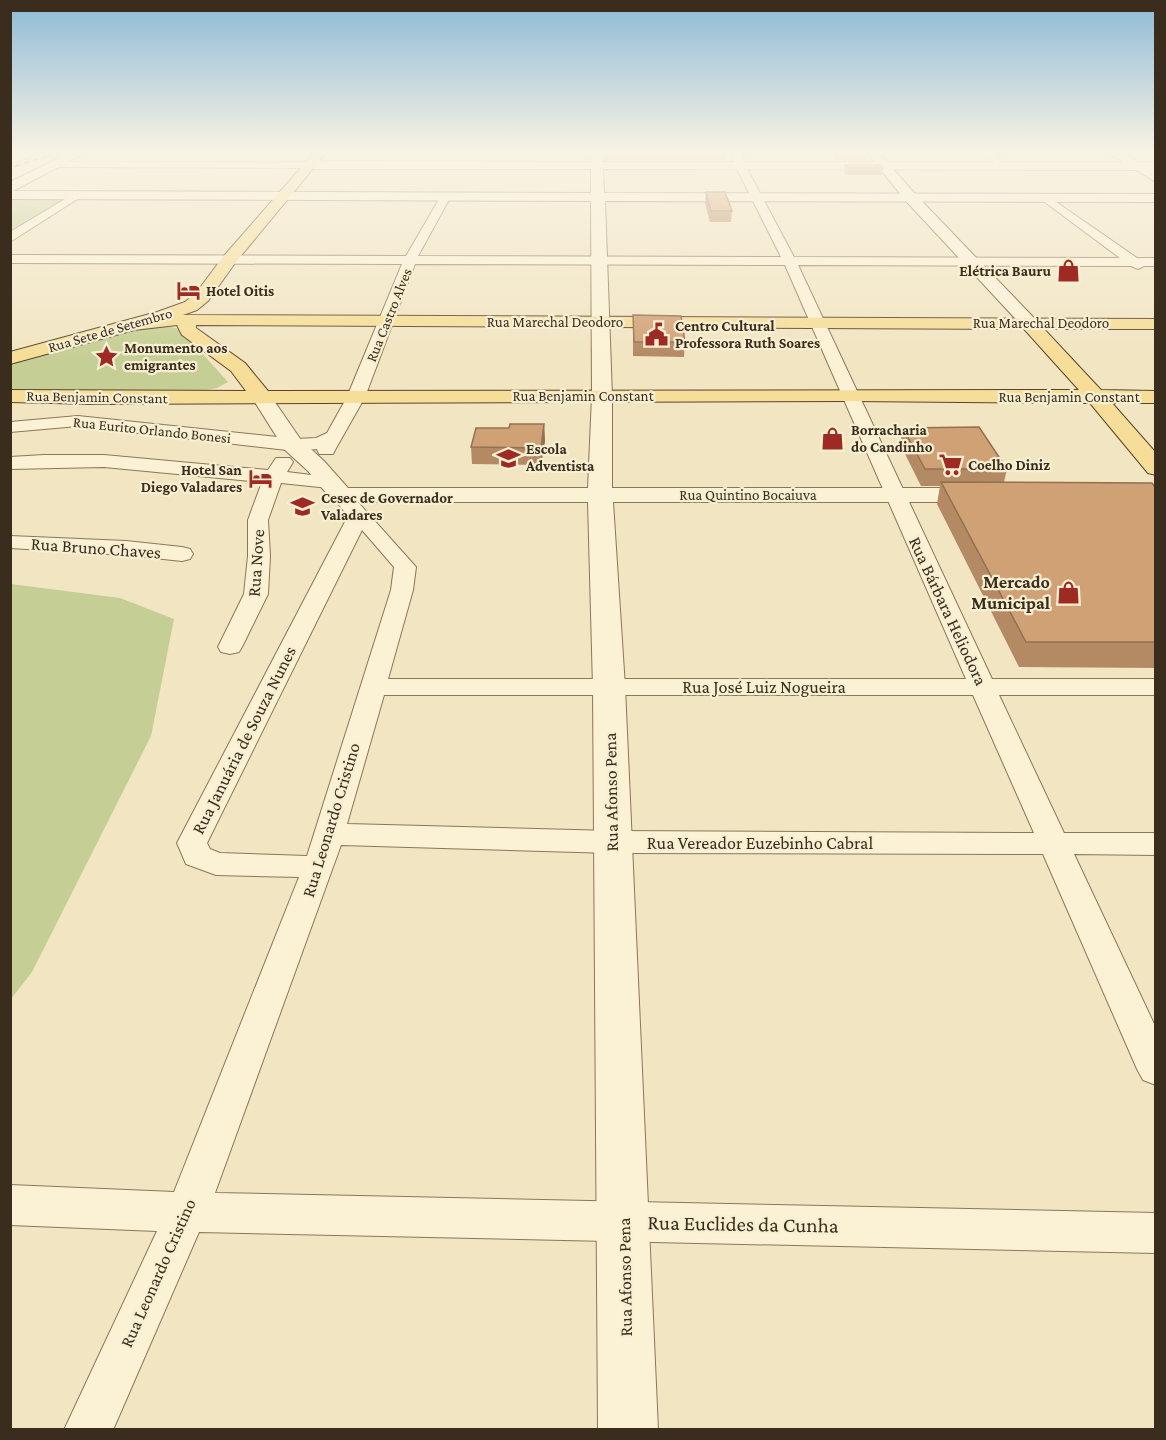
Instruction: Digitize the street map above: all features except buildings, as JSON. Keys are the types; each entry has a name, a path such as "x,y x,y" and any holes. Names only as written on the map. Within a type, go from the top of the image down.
{"main road":[{"name":"Rua Sete de Setembro","path":"10,358 126,325 188,313 261,221"},
{"name":"Rua Marechal Deodoro","path":"188,313 387,322 1155,324"},
{"name":"Rua Leonardo Cristino","path":"188,313 188,331 238,367 261,396"},
{"path":"1029,323 1096,397 1155,468"},
{"path":"165,398 190,396 226,388 236,381 238,367"},
{"name":"Rua Benjamin Constant","path":"10,396 95,398 851,395 1155,397"}],"street":[{"path":"10,238 36,221"},
{"name":"Rua Castro Alves","path":"328,481 335,436 356,396 410,260 432,221"},
{"name":"Rua Afonso Pena","path":"599,221 602,396 600,495 609,687 628,1430"},
{"name":"Rua Bárbara Heliodora","path":"771,221 1155,1070"},
{"path":"933,221 1029,323"},
{"path":"1078,221 1134,262 1152,268"},
{"path":"10,259 1134,262"},
{"name":"Rua Leonardo Cristino","path":"88,1430 186,1212 319,867 402,590 405,567 393,550 293,445 261,396"},
{"path":"78,422 95,398"},
{"name":"Rua Eurito Orlando Bonesi","path":"10,427 78,422 293,445"},
{"path":"293,445 314,444 335,436"},
{"name":"Rua Nove","path":"230,647 256,594 259,556 258,520 274,477 293,445"},
{"path":"10,463 104,462 328,481"},
{"name":"Rua Quintino Bocaiuva","path":"328,481 600,495 1001,495"},
{"name":"Rua Januária de Souza Nunes","path":"319,867 216,864 197,856 192,843 358,515"},
{"name":"Rua Bruno Chaves","path":"10,542 126,548 182,554"},
{"name":"Rua José Luiz Nogueira","path":"372,687 1155,687"},
{"name":"Rua Vereador Euzebinho Cabral","path":"328,834 612,842 1155,844"},
{"name":"Rua Euclides da Cunha","path":"10,1205 186,1212 1155,1233"}],"green space":[{"path":"11,221 33,221 11,235"},
{"path":"161,325 180,329 228,382 217,388 196,392 11,393 11,364 134,327"},
{"path":"11,584 120,598 174,619 151,736 32,972 11,999"}],"place":[{"name":"Elétrica Bauru","path":"1069,271"},
{"name":"Hotel Oitis","path":"188,291"},
{"name":"Centro Cultural Professora Ruth Soares","path":"657,335"},
{"name":"Monumento aos emigrantes","path":"106,357"},
{"name":"Borracharia do Candinho","path":"833,439"},
{"name":"Escola Adventista","path":"508,458"},
{"name":"Coelho Diniz","path":"950,465"},
{"name":"Hotel San Diego Valadares","path":"260,479"},
{"name":"Cesec de Governador Valadares","path":"303,507"},
{"name":"Mercado Municipal","path":"1068,592"}]}
